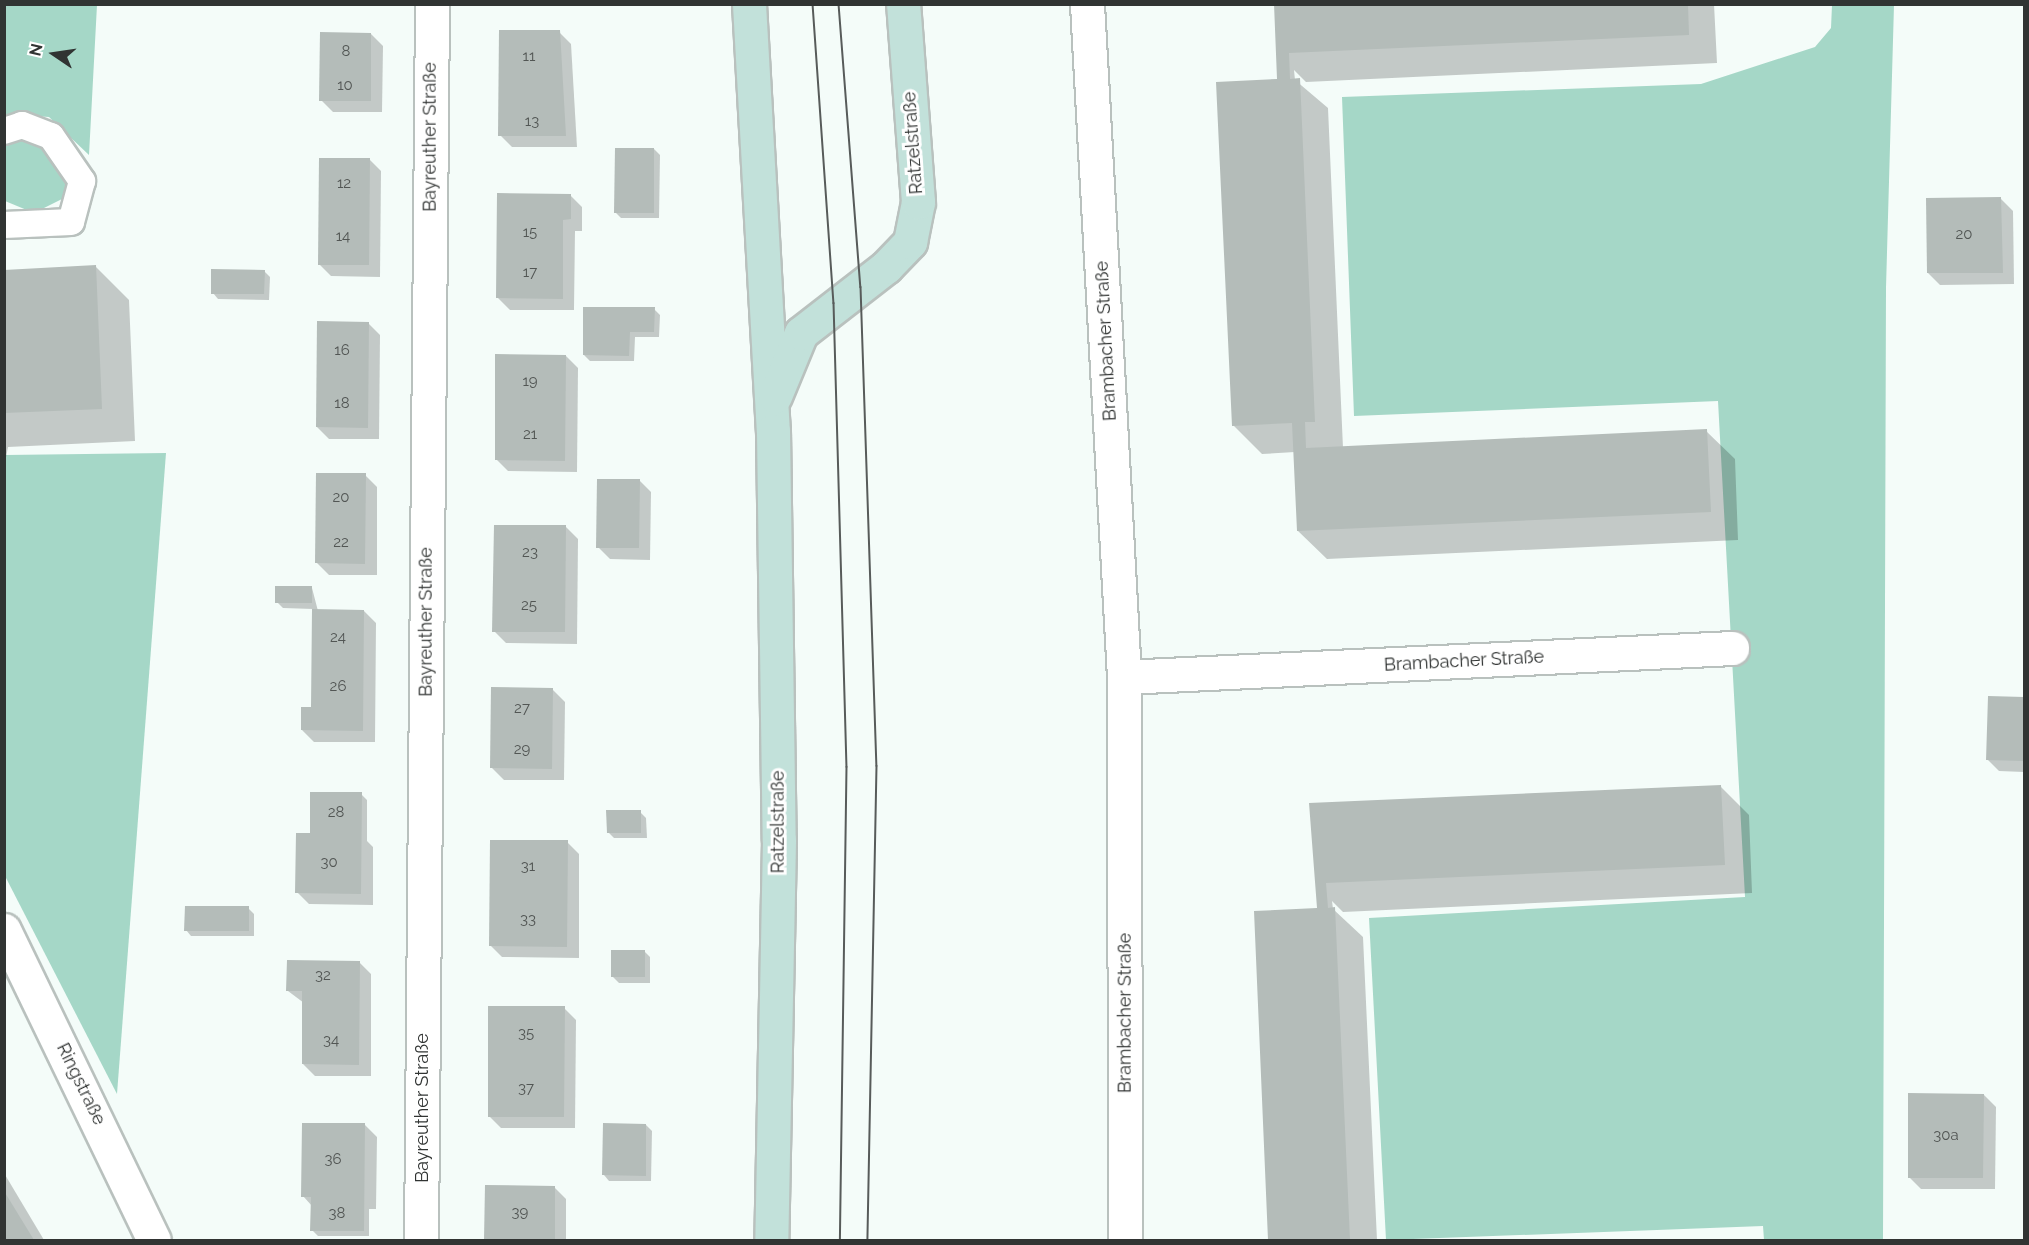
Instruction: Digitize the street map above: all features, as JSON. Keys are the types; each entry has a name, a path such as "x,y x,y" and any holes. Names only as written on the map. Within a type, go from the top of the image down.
{"main road":[{"name":"Ratzelstraße","path":"749,4 772,404 778,840 771,1240"},
{"name":"Ratzelstraße","path":"772,404 801,333 886,267 910,242 918,202 903,4"}],"street":[{"name":"Bayreuther Straße","path":"421,1240 432,4"},
{"name":"Brambacher Straße","path":"1087,4 1124,676 1125,1240"},
{"name":"Brambacher Straße","path":"1124,676 1732,648"},
{"name":"Ringstraße","path":"4,930 154,1240"}],"lane":[{"path":"4,131 22,125 51,136 82,181 71,222 4,225"}],"green space":[{"path":"5,5 97,5 89,155 49,117 5,114"},
{"path":"1832,5 1894,5 1886,288 1883,1240 1764,1240 1763,1226 1386,1240 1369,918 1745,897 1718,401 1354,416 1342,97 1701,84 1815,47 1831,28"},
{"path":"35,136 65,164 67,185 62,199 34,213 5,201 4,143"},
{"path":"166,453 117,1094 5,876 5,455"}],"building":[{"path":"1274,4 1688,4 1689,35 1289,53 1290,79 1300,78 1315,422 1305,422 1306,448 1707,429 1711,512 1297,531 1292,423 1232,426 1216,82 1277,79"},
{"path":"499,30 560,30 566,136 498,136"},
{"path":"320,32 371,33 371,101 319,101"},
{"path":"615,148 654,148 654,213 614,213"},
{"path":"319,158 370,158 369,265 318,265"},
{"path":"497,193 571,194 571,219 563,220 563,299 496,298"},
{"path":"2001,197 2003,273 1927,273 1926,198"},
{"path":"96,265 102,409 4,413 4,270"},
{"path":"211,269 265,270 264,294 211,294"},
{"path":"583,307 655,307 654,332 630,332 629,356 583,355"},
{"path":"317,321 369,322 368,428 316,427"},
{"path":"495,354 566,355 565,461 495,460"},
{"path":"316,473 366,473 365,564 315,563"},
{"path":"597,479 640,479 639,548 596,548"},
{"path":"494,525 566,525 565,632 492,632"},
{"path":"275,586 312,586 312,603 275,603"},
{"path":"312,609 364,610 363,731 301,730 301,707 311,707"},
{"path":"491,687 553,688 552,769 490,768"},
{"path":"1988,696 2024,697 2024,761 1986,760"},
{"path":"1721,785 1725,865 1326,883 1328,908 1335,907 1350,1240 1268,1240 1254,911 1317,908 1309,803"},
{"path":"310,792 362,792 361,894 295,893 296,833 310,833"},
{"path":"606,810 641,810 641,833 607,833"},
{"path":"490,840 568,840 567,947 489,946"},
{"path":"185,906 249,906 249,931 184,931"},
{"path":"611,950 645,950 645,977 611,977"},
{"path":"287,960 360,961 359,1065 302,1064 302,991 286,991"},
{"path":"488,1006 565,1006 564,1117 488,1117"},
{"path":"1908,1093 1984,1094 1983,1178 1908,1178"},
{"path":"302,1123 365,1123 364,1231 310,1231 311,1197 301,1197"},
{"path":"603,1123 646,1124 646,1176 602,1175"},
{"path":"485,1185 555,1186 555,1240 484,1240"},
{"path":"4,1191 34,1240 4,1240"}],"tram line":[{"path":"813,4 834,303 847,767 840,1240"},
{"path":"839,4 861,287 877,766 868,1240"}]}
